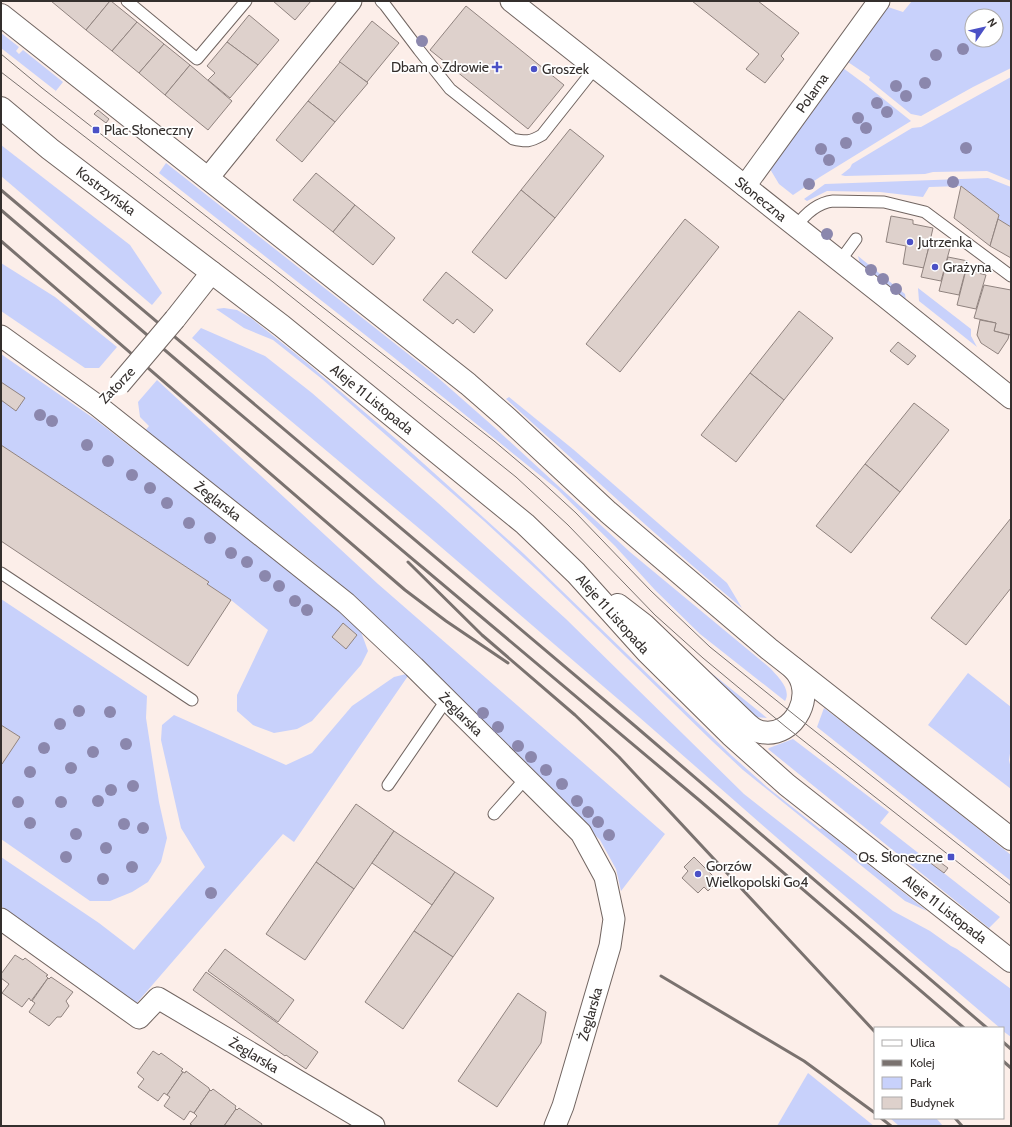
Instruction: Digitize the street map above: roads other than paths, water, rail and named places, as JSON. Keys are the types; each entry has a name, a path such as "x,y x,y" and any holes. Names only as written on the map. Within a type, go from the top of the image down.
{"main road":[{"path":"1,15 468,384 620,522 790,666 1011,839"},
{"name":"Kostrzyńska","path":"1,108 50,149 212,272"},
{"name":"Aleje 11 Listopada","path":"212,272 282,326 525,524 576,573 647,652 756,758 787,785 1011,961"},
{"path":"576,573 644,625 742,720 760,732 776,731 784,728 797,717 801,710 804,694 803,686 795,671 790,666"}],"street":[{"path":"208,178 352,1"},
{"name":"Słoneczna","path":"511,1 1011,398"},
{"name":"Polarna","path":"745,186 879,1"},
{"name":"Zatorze","path":"1,336 98,406 119,385 175,319 212,272"},
{"name":"Żeglarska","path":"98,406 346,603 447,699 581,833 605,877 614,919 610,946 563,1106 555,1126"},
{"name":"Żeglarska","path":"1,919 139,1018 158,998 374,1126"}],"lane":[{"path":"127,1 197,59 246,1"},
{"path":"381,1 450,89 513,139 525,142 542,135 595,68"},
{"path":"796,227 804,215 825,202 884,202 925,212 1011,276"},
{"path":"840,261 856,238"},
{"path":"1,573 192,700"},
{"path":"388,785 447,699"},
{"path":"494,814 526,778"}],"tram line":[{"path":"1,54 42,88 494,441 576,513 651,591 710,647 1011,886"},
{"path":"1,72 273,282 516,477 568,525 655,615 703,658 786,727 1011,904"}],"railway":[{"path":"1,190 635,726 986,1027"},
{"path":"1,210 208,387 699,800 963,1027"},
{"path":"1,241 405,590 446,621 508,663"},
{"path":"408,562 482,635 575,715 619,757 874,1031"},
{"path":"661,976 804,1061 874,1112"},
{"path":"1004,1043 1011,1049"},
{"path":"1004,1062 1011,1068"},
{"path":"882,1119 891,1126"},
{"path":"956,1119 962,1126"}],"place":[{"name":"Dbam o Zdrowie","path":"497,67"},
{"name":"Groszek","path":"534,69"},
{"name":"Plac Słoneczny","path":"96,130"},
{"name":"Jutrzenka","path":"910,242"},
{"name":"Grażyna","path":"935,267"},
{"name":"Os. Słoneczne","path":"951,857"},
{"name":"Gorzów Wielkopolski Go4","path":"698,874"}]}
